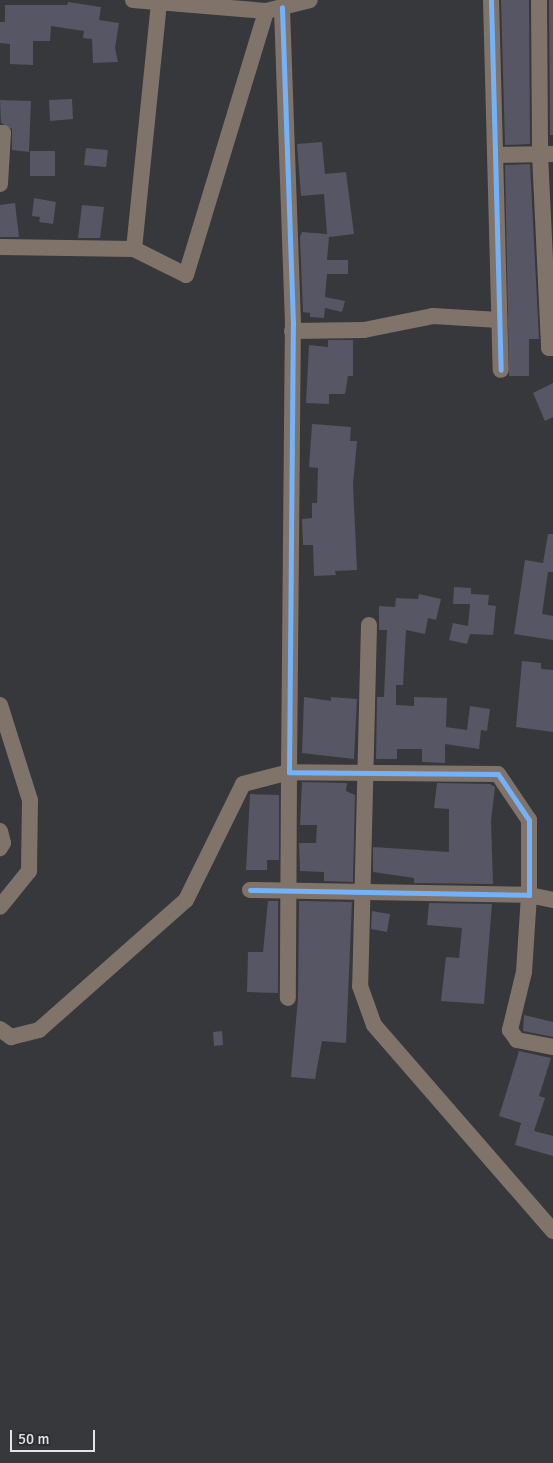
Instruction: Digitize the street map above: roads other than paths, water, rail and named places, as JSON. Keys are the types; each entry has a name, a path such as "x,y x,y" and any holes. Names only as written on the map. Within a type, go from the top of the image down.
{"street":[{"path":"133,0 274,9 310,0"},
{"path":"491,0 500,370"},
{"path":"539,0 547,154 548,348 553,348"},
{"path":"134,249 159,1"},
{"path":"0,247 134,249 186,275 274,9"},
{"path":"274,9 292,331 288,998"},
{"path":"0,133 3,133 0,184"},
{"path":"495,155 547,154"},
{"path":"292,331 364,330 433,316 499,320"},
{"path":"369,625 360,986 374,1025 553,1232"},
{"path":"0,705 30,800 29,871 0,907"},
{"path":"0,1029 11,1037 39,1030 186,900 243,784 289,772 498,774 529,820 529,895 524,972 510,1030 517,1040 553,1047"},
{"path":"0,831 3,843 0,848"},
{"path":"250,890 529,895 553,900"}]}
